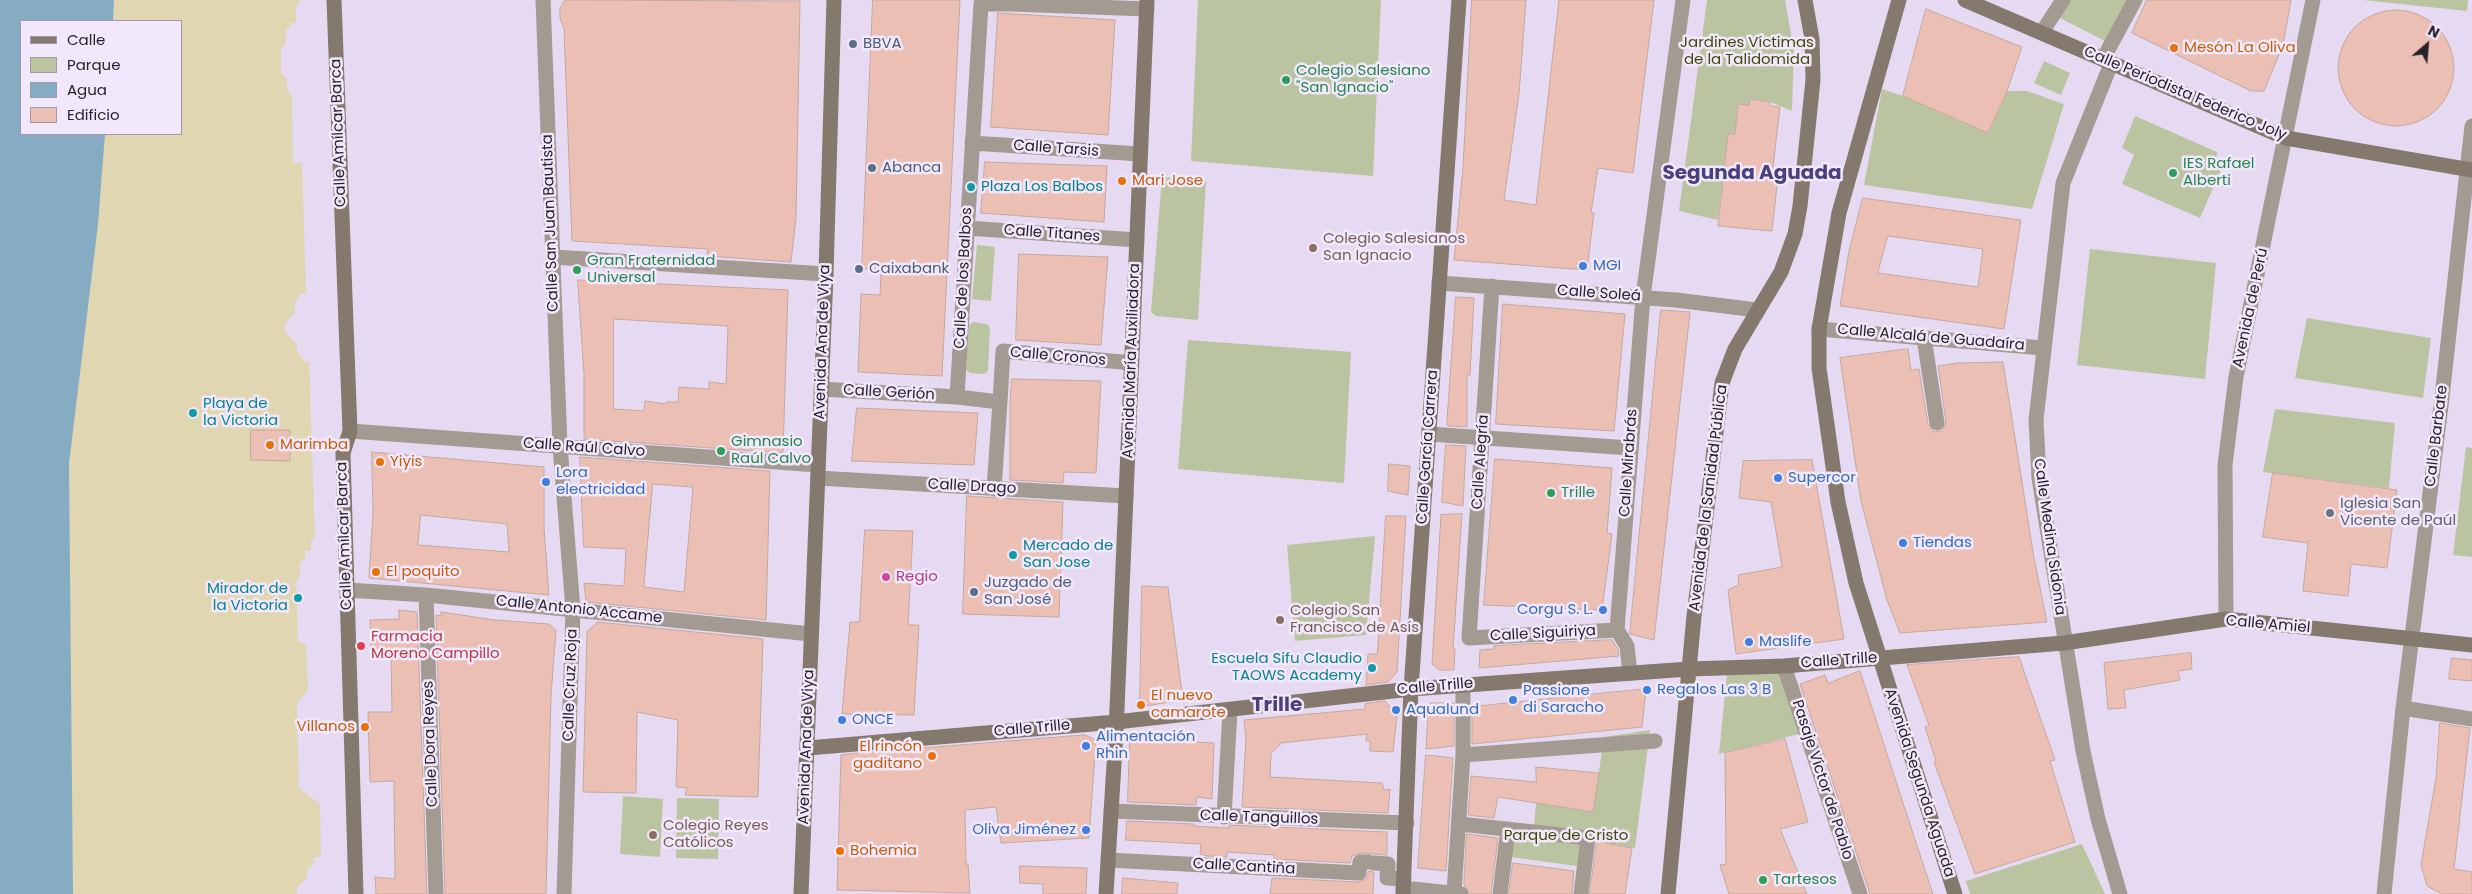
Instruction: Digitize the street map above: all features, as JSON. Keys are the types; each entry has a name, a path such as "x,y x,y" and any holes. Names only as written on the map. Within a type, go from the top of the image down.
{"street":[{"name":"Calle Amílcar Barca","path":"334,0 350,431 343,453 356,894"},
{"name":"Calle San Juan Bautista","path":"543,0 560,446"},
{"name":"Avenida Ana de Viya","path":"801,894 826,274 834,0"},
{"name":"Calle García Carrera","path":"1403,887 1411,688 1458,0"},
{"name":"Calle Mirabrás","path":"1617,630 1643,297 1683,0"},
{"name":"Avenida de la Sanidad Pública","path":"1668,894 1689,669 1722,383 1735,348 1781,272 1789,253 1800,206 1813,80 1812,39 1805,0"},
{"name":"Avenida Segunda Aguada","path":"1899,0 1839,213 1819,329 1819,368 1838,502 1856,584 1955,894"},
{"name":"Calle Periodista Federico Joly","path":"1965,0 2286,138 2469,169"},
{"path":"2042,32 2063,0"},
{"name":"Calle Medina Sidonia","path":"2120,894 2098,819 2083,751 2064,643 2039,478 2036,420 2063,183 2107,62 2135,0"},
{"name":"Avenida de Perú","path":"2226,619 2225,465 2234,397 2313,0"},
{"path":"1012,2 1147,4"},
{"name":"Calle de los Balbos","path":"956,397 981,4 1012,2"},
{"name":"Avenida María Auxiliadora","path":"1106,894 1116,722 1147,4"},
{"name":"Calle Barbate","path":"2384,894 2411,638 2441,406 2469,169 2472,126"},
{"name":"Calle Tarsis","path":"972,143 1140,154"},
{"name":"Calle Titanes","path":"967,228 1137,240"},
{"path":"552,257 826,274"},
{"name":"Calle Soleá","path":"1439,283 1643,297 1758,310"},
{"name":"Calle Alegría","path":"1469,638 1492,286"},
{"name":"Calle Alcalá de Guadaíra","path":"1819,329 2043,348"},
{"path":"1924,338 1937,423"},
{"name":"Calle Cronos","path":"1000,402 1003,351 1132,363"},
{"name":"Calle Gerión","path":"821,389 956,397"},
{"path":"956,397 1000,402 994,489"},
{"name":"Calle Raúl Calvo","path":"350,431 560,446 818,472"},
{"path":"1429,434 1630,448"},
{"name":"Calle Cruz Roja","path":"560,446 573,610 564,894"},
{"name":"Calle Drago","path":"818,472 994,489 1126,496"},
{"name":"Calle Antonio Accame","path":"347,590 426,595 811,634"},
{"name":"Calle Dora Reyes","path":"426,595 436,894"},
{"name":"Calle Amiel","path":"2064,643 2226,619 2472,645"},
{"path":"1617,630 1627,646 1630,673"},
{"name":"Calle Siguiriya","path":"1469,638 1617,630"},
{"name":"Calle Trille","path":"808,748 1230,711 1411,688 1689,669 1784,666 2064,643"},
{"name":"Pasaje Víctor de Pablo","path":"1784,666 1860,894"},
{"path":"1403,887 1458,893 1464,755 1463,685"},
{"path":"2403,708 2472,718"},
{"path":"1224,817 1230,711"},
{"path":"1464,755 1655,741"},
{"name":"Calle Tanguillos","path":"1111,811 1407,823"},
{"path":"1460,824 1588,838 1581,894"},
{"path":"1500,894 1508,829"},
{"name":"Calle Cantiña","path":"1108,860 1359,873 1360,862 1371,862 1388,864 1387,878 1403,887"}],"green space":[{"name":"Colegio Salesiano \"San Ignacio\"","path":"1198,0 1381,0 1373,176 1191,161"},
{"name":"Jardines Víctimas de la Talidomida","path":"1707,0 1785,0 1794,51 1792,111 1770,102 1750,99 1749,105 1738,104 1735,134 1728,134 1718,220 1679,211"},
{"path":"2059,0 2128,0 2107,42 2052,14"},
{"path":"2363,0 2468,0 2467,11"},
{"path":"2044,61 2070,73 2061,95 2034,83"},
{"path":"1882,89 1903,96 1988,133 2007,91 2027,91 2064,104 2032,209 1864,185"},
{"name":"IES Rafael Alberti","path":"2135,116 2217,152 2216,159 2224,163 2200,218 2122,184 2134,155 2122,148"},
{"path":"1162,177 1206,181 1198,320 1156,316 1151,312"},
{"path":"977,245 995,247 991,301 972,299"},
{"path":"2090,249 2216,263 2205,379 2077,365"},
{"path":"2307,318 2431,338 2423,398 2295,378"},
{"path":"973,322 987,324 990,328 988,371 984,374 970,373 966,370 969,325"},
{"path":"1188,340 1351,352 1344,483 1178,469"},
{"path":"2275,409 2395,423 2389,488 2263,472"},
{"path":"2466,447 2472,448 2472,557 2453,555"},
{"path":"1375,536 1366,635 1295,641 1287,545"},
{"path":"1781,672 1799,734 1719,754 1727,674"},
{"name":"Parque de Cristo","path":"1650,730 1635,848 1595,841 1591,868 1504,856 1509,827 1534,827 1536,803 1593,812 1604,737"},
{"path":"623,796 663,799 660,857 620,854"},
{"path":"677,798 719,799 718,859 676,858"},
{"path":"2082,844 2105,894 1970,894 1966,881"}],"sand":[{"name":"Playa de la Victoria","path":"0,0 301,0 296,7 296,23 291,23 291,26 286,30 286,44 281,48 281,73 287,79 287,90 292,95 293,163 302,163 306,294 301,294 295,303 295,313 285,323 285,332 297,344 297,352 303,358 303,362 309,362 315,537 311,541 311,551 305,551 305,559 300,563 300,576 296,582 298,641 306,645 308,691 297,703 299,788 320,804 321,857 314,857 313,864 308,868 307,878 297,888 297,894 0,894"}],"water":[{"path":"0,0 114,0 113,20 20,20 20,135 105,135 98,224 69,464 73,894 0,894"}],"building":[{"path":"565,0 800,1 796,218 791,262 707,256 708,249 572,241 564,29 560,18 560,9"},
{"path":"873,0 960,0 942,376 858,372 861,294 880,295 881,270 862,269"},
{"path":"1472,0 1526,0 1519,94 1504,200 1536,205 1559,0 1654,0 1633,173 1598,168 1591,213 1594,213 1587,270 1454,260 1463,168"},
{"path":"2147,0 2291,0 2283,45 2264,91 2251,91 2132,33"},
{"path":"1926,9 2022,47 2007,91 1988,133 1903,96"},
{"path":"2396,10 2418,14 2437,27 2450,46 2454,68 2450,90 2437,109 2418,122 2396,126 2374,122 2355,109 2342,90 2338,68 2342,46 2355,27 2374,14"},
{"path":"998,13 1115,20 1108,135 991,127"},
{"path":"1750,99 1770,102 1770,106 1780,107 1772,176 1778,177 1772,231 1718,226 1728,134 1735,134 1738,104 1749,105"},
{"path":"985,162 1107,166 1104,222 981,213"},
{"path":"1863,198 2021,220 2004,329 1840,306 1849,251","holes":["1888,236 1983,249 1978,287 1878,273"]},
{"path":"1019,254 1108,257 1101,345 1016,340"},
{"path":"578,280 788,290 783,453 584,439 584,375","holes":["614,319 728,326 726,384 709,382 709,389 679,387 678,402 666,402 666,404 645,401 644,411 614,409"]},
{"path":"1456,297 1474,298 1470,375 1467,375 1467,427 1448,426 1447,424"},
{"path":"1503,304 1625,314 1614,431 1496,424"},
{"path":"1661,310 1690,312 1654,640 1630,634"},
{"path":"1908,349 1911,370 1919,369 1928,424 1934,432 1942,431 1946,422 1938,366 1957,363 2003,362 2034,558 2047,622 1900,633 1887,600 1861,501 1840,358"},
{"path":"1012,379 1101,381 1096,473 1064,472 1063,483 1010,480 1010,403"},
{"path":"857,408 978,413 974,465 852,461"},
{"name":"Marimba","path":"251,430 290,430 290,461 251,460"},
{"path":"1446,445 1466,446 1463,506 1442,502"},
{"path":"372,452 544,467 544,528 549,595 369,578 373,512","holes":["421,515 507,524 509,552 418,545"]},
{"path":"580,457 770,471 766,620 586,602 584,583 624,586 626,549 584,547","holes":["653,484 693,487 684,592 644,587"]},
{"path":"1495,459 1612,468 1607,533 1612,534 1602,610 1484,605"},
{"path":"1812,460 1844,639 1736,654 1728,590 1739,585 1738,575 1782,567 1771,502 1739,498 1743,461"},
{"path":"1389,464 1410,466 1408,495 1388,491"},
{"name":"Iglesia San Vicente de Paúl","path":"2273,473 2397,490 2387,568 2351,564 2348,596 2303,591 2308,543 2263,537"},
{"name":"Mercado de San Jose","path":"967,496 1063,502 1059,617 963,614"},
{"path":"1462,514 1453,649 1455,649 1454,670 1439,670 1432,664 1441,515"},
{"path":"1386,516 1406,516 1397,672 1388,682 1366,685 1368,654 1377,654"},
{"path":"865,530 913,531 908,625 919,625 914,715 842,714 850,622 859,622"},
{"path":"1142,586 1168,587 1183,700 1145,706 1140,699"},
{"path":"399,610 417,612 427,894 376,894 375,877 395,879 394,781 370,782 368,712 392,712 391,653 371,653 370,620 399,619"},
{"path":"441,612 495,620 549,624 556,630 551,696 546,894 445,894 436,615 441,616"},
{"path":"598,622 763,639 758,797 685,795 687,788 676,787 678,720 637,712 636,793 583,792 587,632"},
{"path":"1612,640 1618,649 1619,656 1479,668 1480,650 1494,649 1494,646"},
{"path":"2191,653 2192,669 2178,671 2180,680 2124,690 2126,708 2108,709 2104,663"},
{"path":"2019,657 2055,760 2050,761 2075,842 1975,874 1934,762 1936,761 1925,727 1929,725 1907,665"},
{"path":"2452,658 2472,660 2472,681 2449,679"},
{"path":"1860,671 1933,894 1870,894 1800,684 1825,675 1828,683"},
{"path":"1646,689 1642,727 1472,744 1472,707"},
{"path":"1385,701 1397,716 1393,752 1370,751 1370,741 1366,741 1367,734 1280,743 1271,753 1270,777 1382,783 1384,790 1390,789 1388,813 1242,807 1246,738 1244,720 1365,709 1365,704"},
{"path":"1431,703 1454,703 1454,746 1426,749 1428,709"},
{"path":"2440,723 2470,728 2454,869 2472,872 2472,894 2442,894 2427,886 2421,865 2436,778"},
{"path":"1085,735 1096,740 1089,838 1001,843 996,807 965,810 966,864 968,864 970,893 837,890 841,755"},
{"path":"1130,738 1214,743 1212,799 1197,797 1196,805 1128,802"},
{"name":"Tartesos","path":"1785,739 1808,822 1780,829 1807,894 1729,894 1720,865 1726,864 1725,753"},
{"path":"1426,755 1453,758 1446,871 1418,868"},
{"path":"1536,767 1599,773 1593,812 1498,797 1494,818 1468,815 1471,776 1536,782"},
{"path":"1127,821 1194,824 1194,826 1229,828 1229,825 1387,832 1387,855 1360,853 1352,856 1350,863 1274,859 1274,855 1227,852 1227,857 1208,856 1200,854 1201,844 1126,840"},
{"path":"1467,834 1498,838 1491,894 1470,894 1464,885"},
{"path":"1597,841 1632,848 1625,894 1590,894"},
{"path":"1513,863 1574,871 1572,894 1509,894"},
{"path":"1020,866 1087,868 1086,894 1043,894 1043,884 1020,883"},
{"path":"1369,871 1374,872 1373,894 1270,894 1272,878 1359,882 1366,879"},
{"path":"1123,878 1178,883 1177,894 1122,894"}],"place":[{"name":"BBVA","path":"853,44"},
{"name":"Mesón La Oliva","path":"2174,48"},
{"name":"Colegio Salesiano \"San Ignacio\"","path":"1286,80"},
{"name":"Abanca","path":"872,168"},
{"name":"IES Rafael Alberti","path":"2173,173"},
{"name":"Mari Jose","path":"1122,181"},
{"name":"Plaza Los Balbos","path":"971,187"},
{"name":"Colegio Salesianos San Ignacio","path":"1313,248"},
{"name":"MGI","path":"1583,266"},
{"name":"Caixabank","path":"859,269"},
{"name":"Gran Fraternidad Universal","path":"577,270"},
{"name":"Playa de la Victoria","path":"193,413"},
{"name":"Marimba","path":"270,445"},
{"name":"Gimnasio Raúl Calvo","path":"721,451"},
{"name":"Yiyis","path":"380,462"},
{"name":"Supercor","path":"1778,478"},
{"name":"Lora electricidad","path":"546,482"},
{"name":"Trille","path":"1551,493"},
{"name":"Iglesia San Vicente de Paúl","path":"2330,513"},
{"name":"Tiendas","path":"1903,543"},
{"name":"Mercado de San Jose","path":"1013,555"},
{"name":"El poquito","path":"376,572"},
{"name":"Regio","path":"886,577"},
{"name":"Juzgado de San José","path":"974,592"},
{"name":"Mirador de la Victoria","path":"298,598"},
{"name":"Corgu S. L.","path":"1603,610"},
{"name":"Colegio San Francisco de Asís","path":"1280,620"},
{"name":"Maslife","path":"1749,642"},
{"name":"Farmacia Moreno Campillo","path":"361,646"},
{"name":"Escuela Sifu Claudio TAOWS Academy","path":"1372,668"},
{"name":"Regalos Las 3 B","path":"1647,690"},
{"name":"Passione di Saracho","path":"1513,700"},
{"name":"El nuevo camarote","path":"1141,705"},
{"name":"Aqualund","path":"1396,710"},
{"name":"ONCE","path":"842,720"},
{"name":"Villanos","path":"365,727"},
{"name":"Alimentación Rhin","path":"1086,746"},
{"name":"El rincón gaditano","path":"932,756"},
{"name":"Oliva Jiménez","path":"1086,830"},
{"name":"Colegio Reyes Católicos","path":"653,835"},
{"name":"Bohemia","path":"840,851"},
{"name":"Tartesos","path":"1763,880"}],"district":[{"name":"Segunda Aguada","path":"1752,174"},
{"name":"Trille","path":"1277,706"}]}
